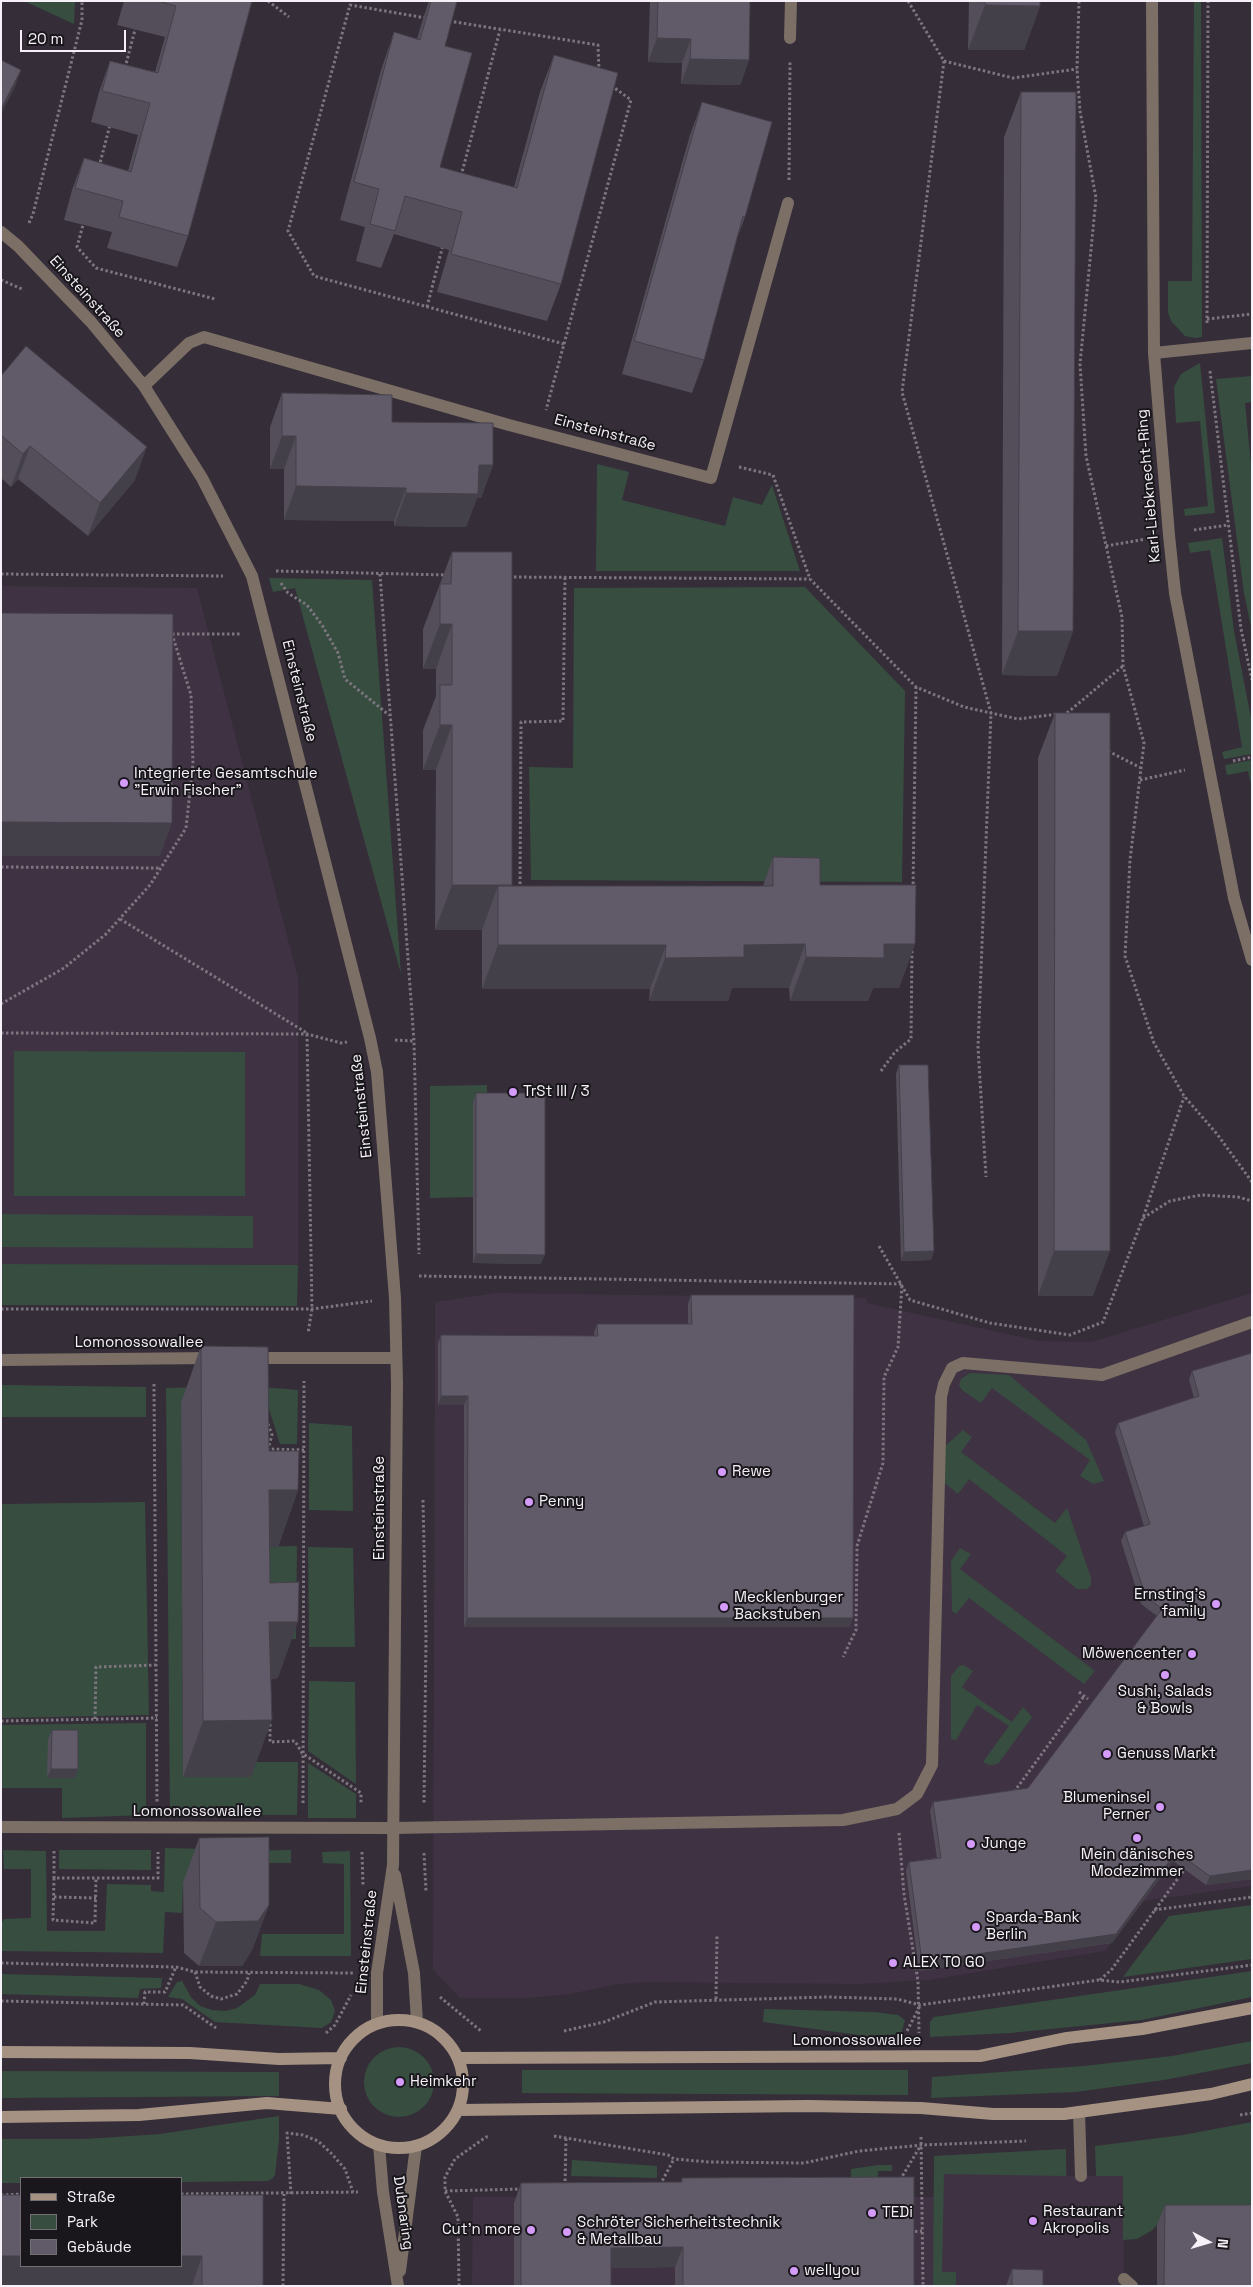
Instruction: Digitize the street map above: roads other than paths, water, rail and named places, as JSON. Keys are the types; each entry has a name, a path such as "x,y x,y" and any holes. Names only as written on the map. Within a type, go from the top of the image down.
{"street":[{"path":"790,38 791,1"},
{"name":"Karl-Liebknecht-Ring","path":"1152,1 1154,354 1175,593 1234,898 1252,960"},
{"name":"Einsteinstraße","path":"144,386 189,343 204,337 539,433 712,478 788,202"},
{"name":"Einsteinstraße","path":"1,232 18,246 91,322 144,386 202,478 252,576 370,1038 377,1072 395,1298 396,1358 393,1865 377,1973 377,2023"},
{"path":"1154,354 1252,343"},
{"name":"Lomonossowallee","path":"1,1827 393,1828 843,1820 897,1809 917,1794 932,1765 941,1397 944,1384 952,1368 963,1363 1102,1374 1252,1322"},
{"name":"Lomonossowallee","path":"1,1360 396,1358"},
{"name":"Einsteinstraße","path":"393,1865 414,1973 417,2022"},
{"name":"Lomonossowallee","path":"458,2058 980,2056 1067,2038 1142,2029 1252,2008"},
{"path":"417,2022 432,2028 447,2041 458,2058 463,2075 463,2084 458,2110 448,2126 433,2138 416,2146 379,2145 363,2137 350,2125 340,2109 336,2092 336,2075 340,2058 349,2044 362,2032 377,2023 417,2022"},
{"path":"1,2052 190,2053 280,2059 340,2058"},
{"path":"458,2110 736,2106 902,2108 993,2114 1079,2112 1211,2094 1252,2084"},
{"path":"1,2117 139,2115 267,2103 340,2109"},
{"path":"1079,2112 1081,2176"},
{"name":"Dubnaring","path":"379,2145 383,2192 398,2286"},
{"name":"Dubnaring","path":"398,2286 416,2146"}],"place":[{"name":"Integrierte Gesamtschule \"Erwin Fischer\"","path":"124,783"},
{"name":"TrSt III / 3","path":"513,1092"},
{"name":"Rewe","path":"722,1472"},
{"name":"Penny","path":"529,1502"},
{"name":"Ernsting's family","path":"1216,1604"},
{"name":"Mecklenburger Backstuben","path":"724,1607"},
{"name":"Möwencenter","path":"1192,1654"},
{"name":"Sushi, Salads & Bowls","path":"1165,1675"},
{"name":"Genuss Markt","path":"1107,1754"},
{"name":"Blumeninsel Perner","path":"1160,1807"},
{"name":"Mein dänisches Modezimmer","path":"1137,1838"},
{"name":"Junge","path":"971,1844"},
{"name":"Sparda-Bank Berlin","path":"976,1927"},
{"name":"ALEX TO GO","path":"893,1963"},
{"name":"Heimkehr","path":"400,2082"},
{"name":"TEDi","path":"872,2213"},
{"name":"Restaurant Akropolis","path":"1033,2221"},
{"name":"Cut'n more","path":"531,2230"},
{"name":"Schröter Sicherheitstechnik & Metallbau","path":"567,2232"},
{"name":"wellyou","path":"794,2271"}]}
